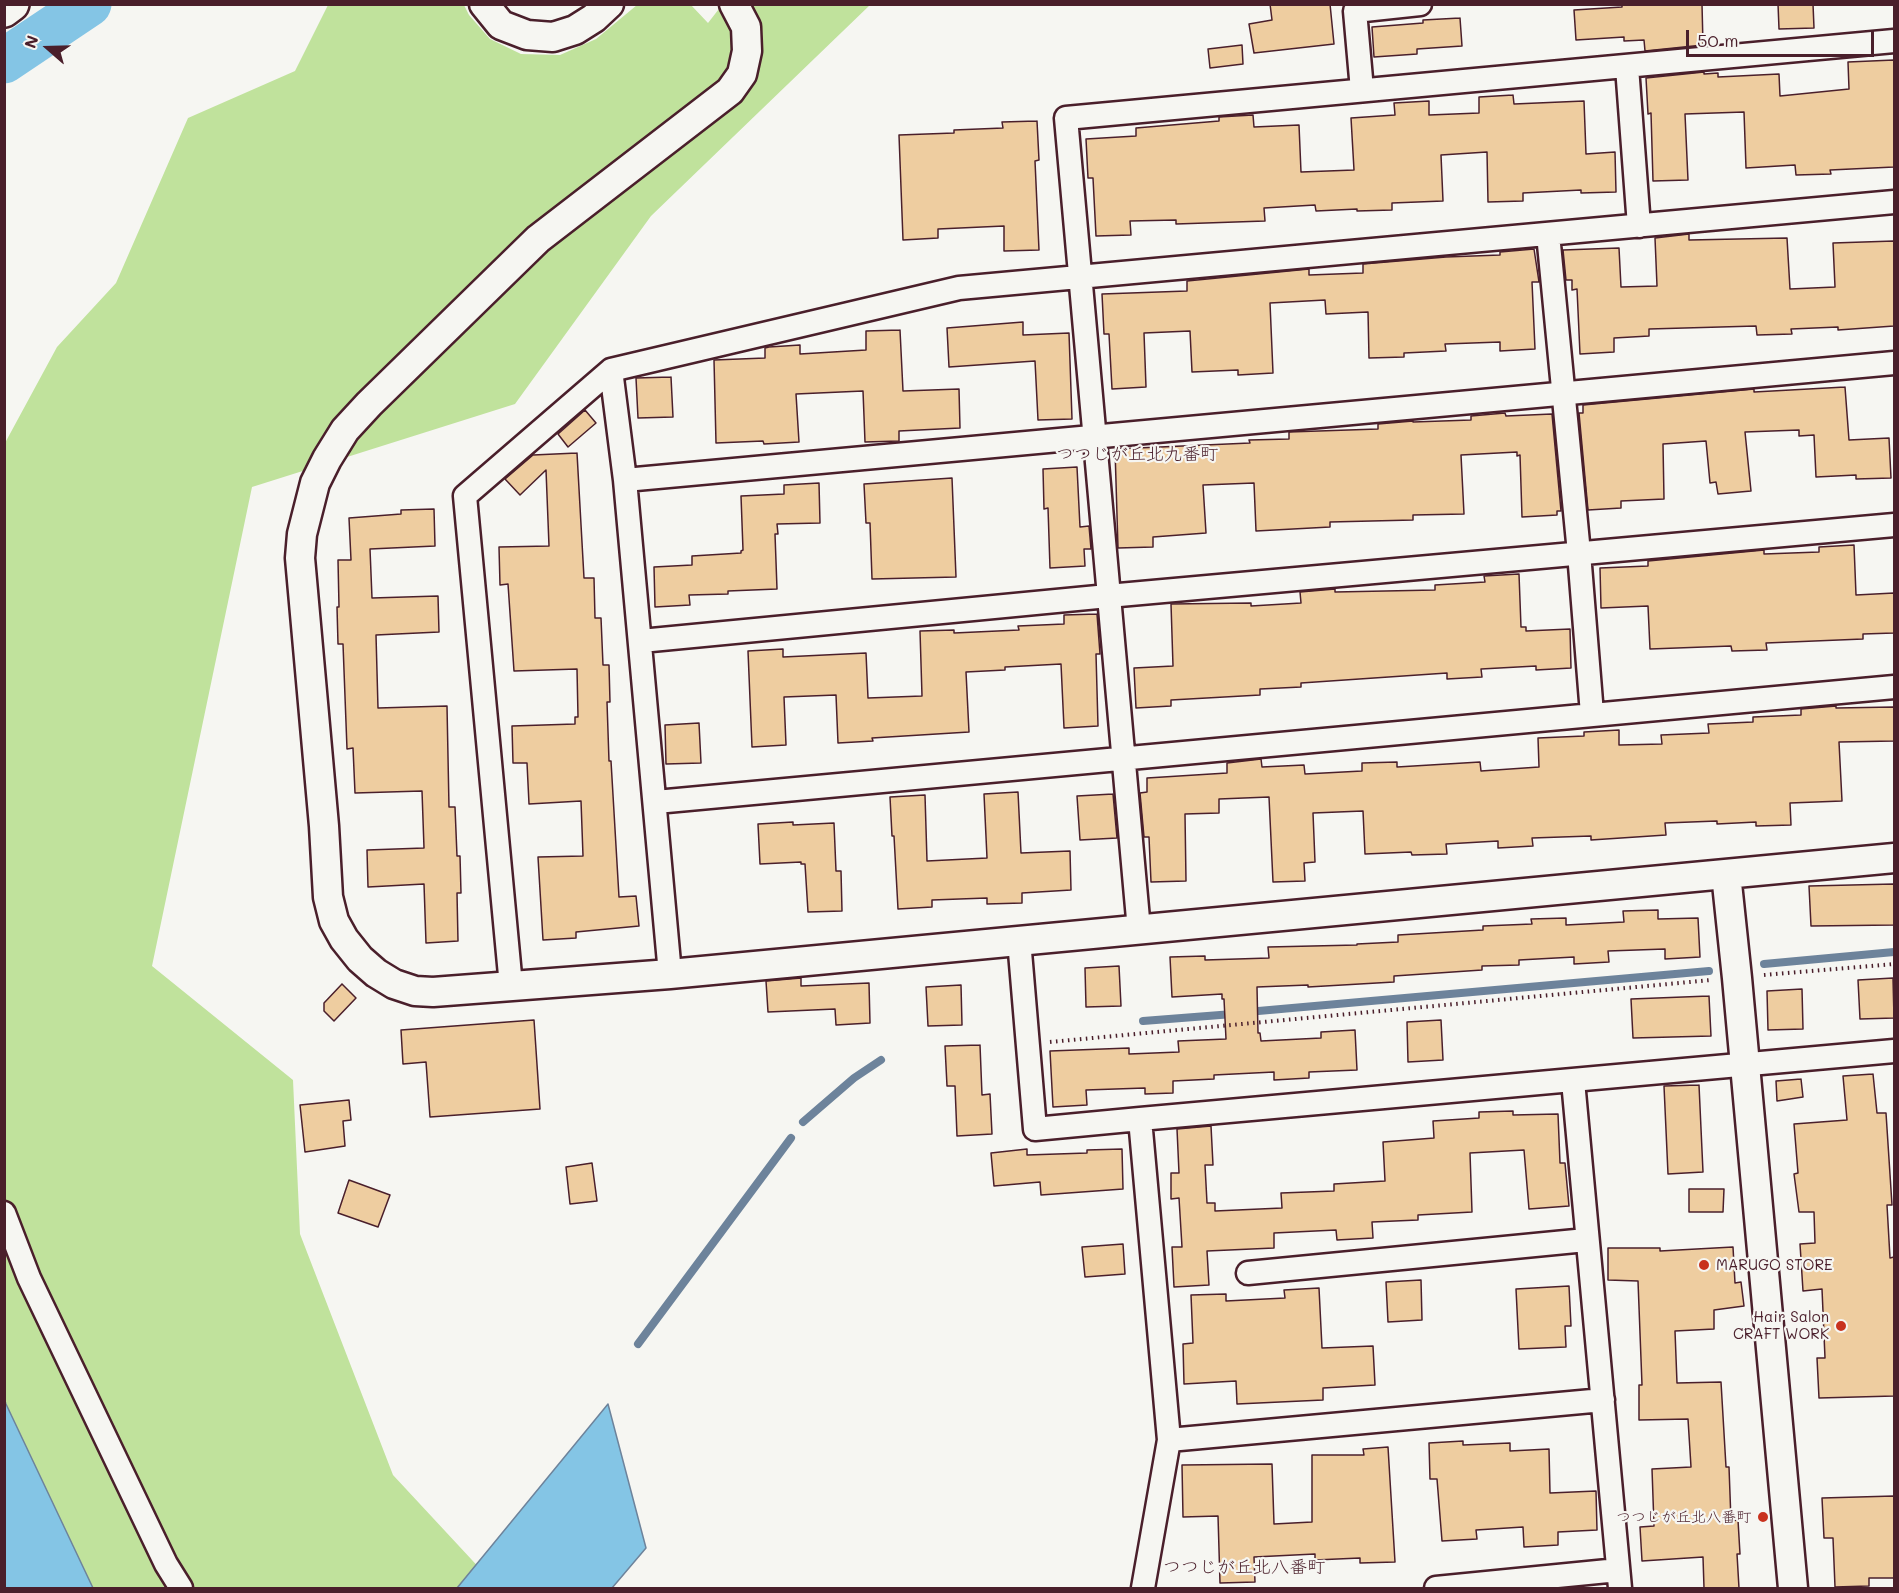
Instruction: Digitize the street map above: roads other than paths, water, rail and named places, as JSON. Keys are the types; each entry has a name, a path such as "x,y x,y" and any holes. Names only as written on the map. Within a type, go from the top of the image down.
{"main road":[{"path":"4,10 12,4"}],"street":[{"path":"484,4 490,15 501,25 527,35 553,37 575,30 594,18 609,4"},
{"path":"734,4 746,27 747,51 742,74 730,91 538,239 369,404 345,430 327,459 308,507 300,558 324,826 328,897 334,921 344,939 360,959 376,973 394,984 415,991 433,992 670,974 1894,858"},
{"path":"1362,90 1355,10 1420,4"},
{"path":"1139,930 1066,118 1894,41"},
{"path":"1627,67 1639,226"},
{"path":"511,986 465,496 611,370 959,288 1894,202"},
{"path":"1548,234 1592,714"},
{"path":"625,480 1894,363"},
{"path":"611,370 625,480 641,641 670,974"},
{"path":"641,641 1894,525"},
{"path":"656,802 1894,687"},
{"path":"1726,874 1793,1588"},
{"path":"1019,940 1035,1129 1894,1051"},
{"path":"1451,1588 1619,1579 1573,1080"},
{"path":"1140,1119 1169,1440 1143,1588"},
{"path":"4,1213 29,1278 166,1564 181,1588"},
{"path":"1248,1273 1586,1240"},
{"path":"1169,1440 1603,1400"}],"water":[{"path":"5,1401 6,1404 93,1588 5,1588"},
{"path":"608,1404 646,1548 612,1588 457,1588"}],"waterway":[{"path":"4,61 89,4"},
{"path":"1764,964 1894,952"},
{"path":"1247,1012 1709,971"},
{"path":"1143,1021 1233,1014"},
{"path":"803,1122 854,1078 881,1060"},
{"path":"638,1344 791,1138"}],"place":[{"name":"MARUGO STORE","path":"1704,1265"},
{"name":"Hair Salon CRAFT WORK","path":"1841,1326"},
{"name":"つつじが丘北八番町","path":"1763,1517"}],"district":[{"name":"つつじが丘北九番町","path":"1137,454"},
{"name":"つつじが丘北八番町","path":"1244,1567"}]}
